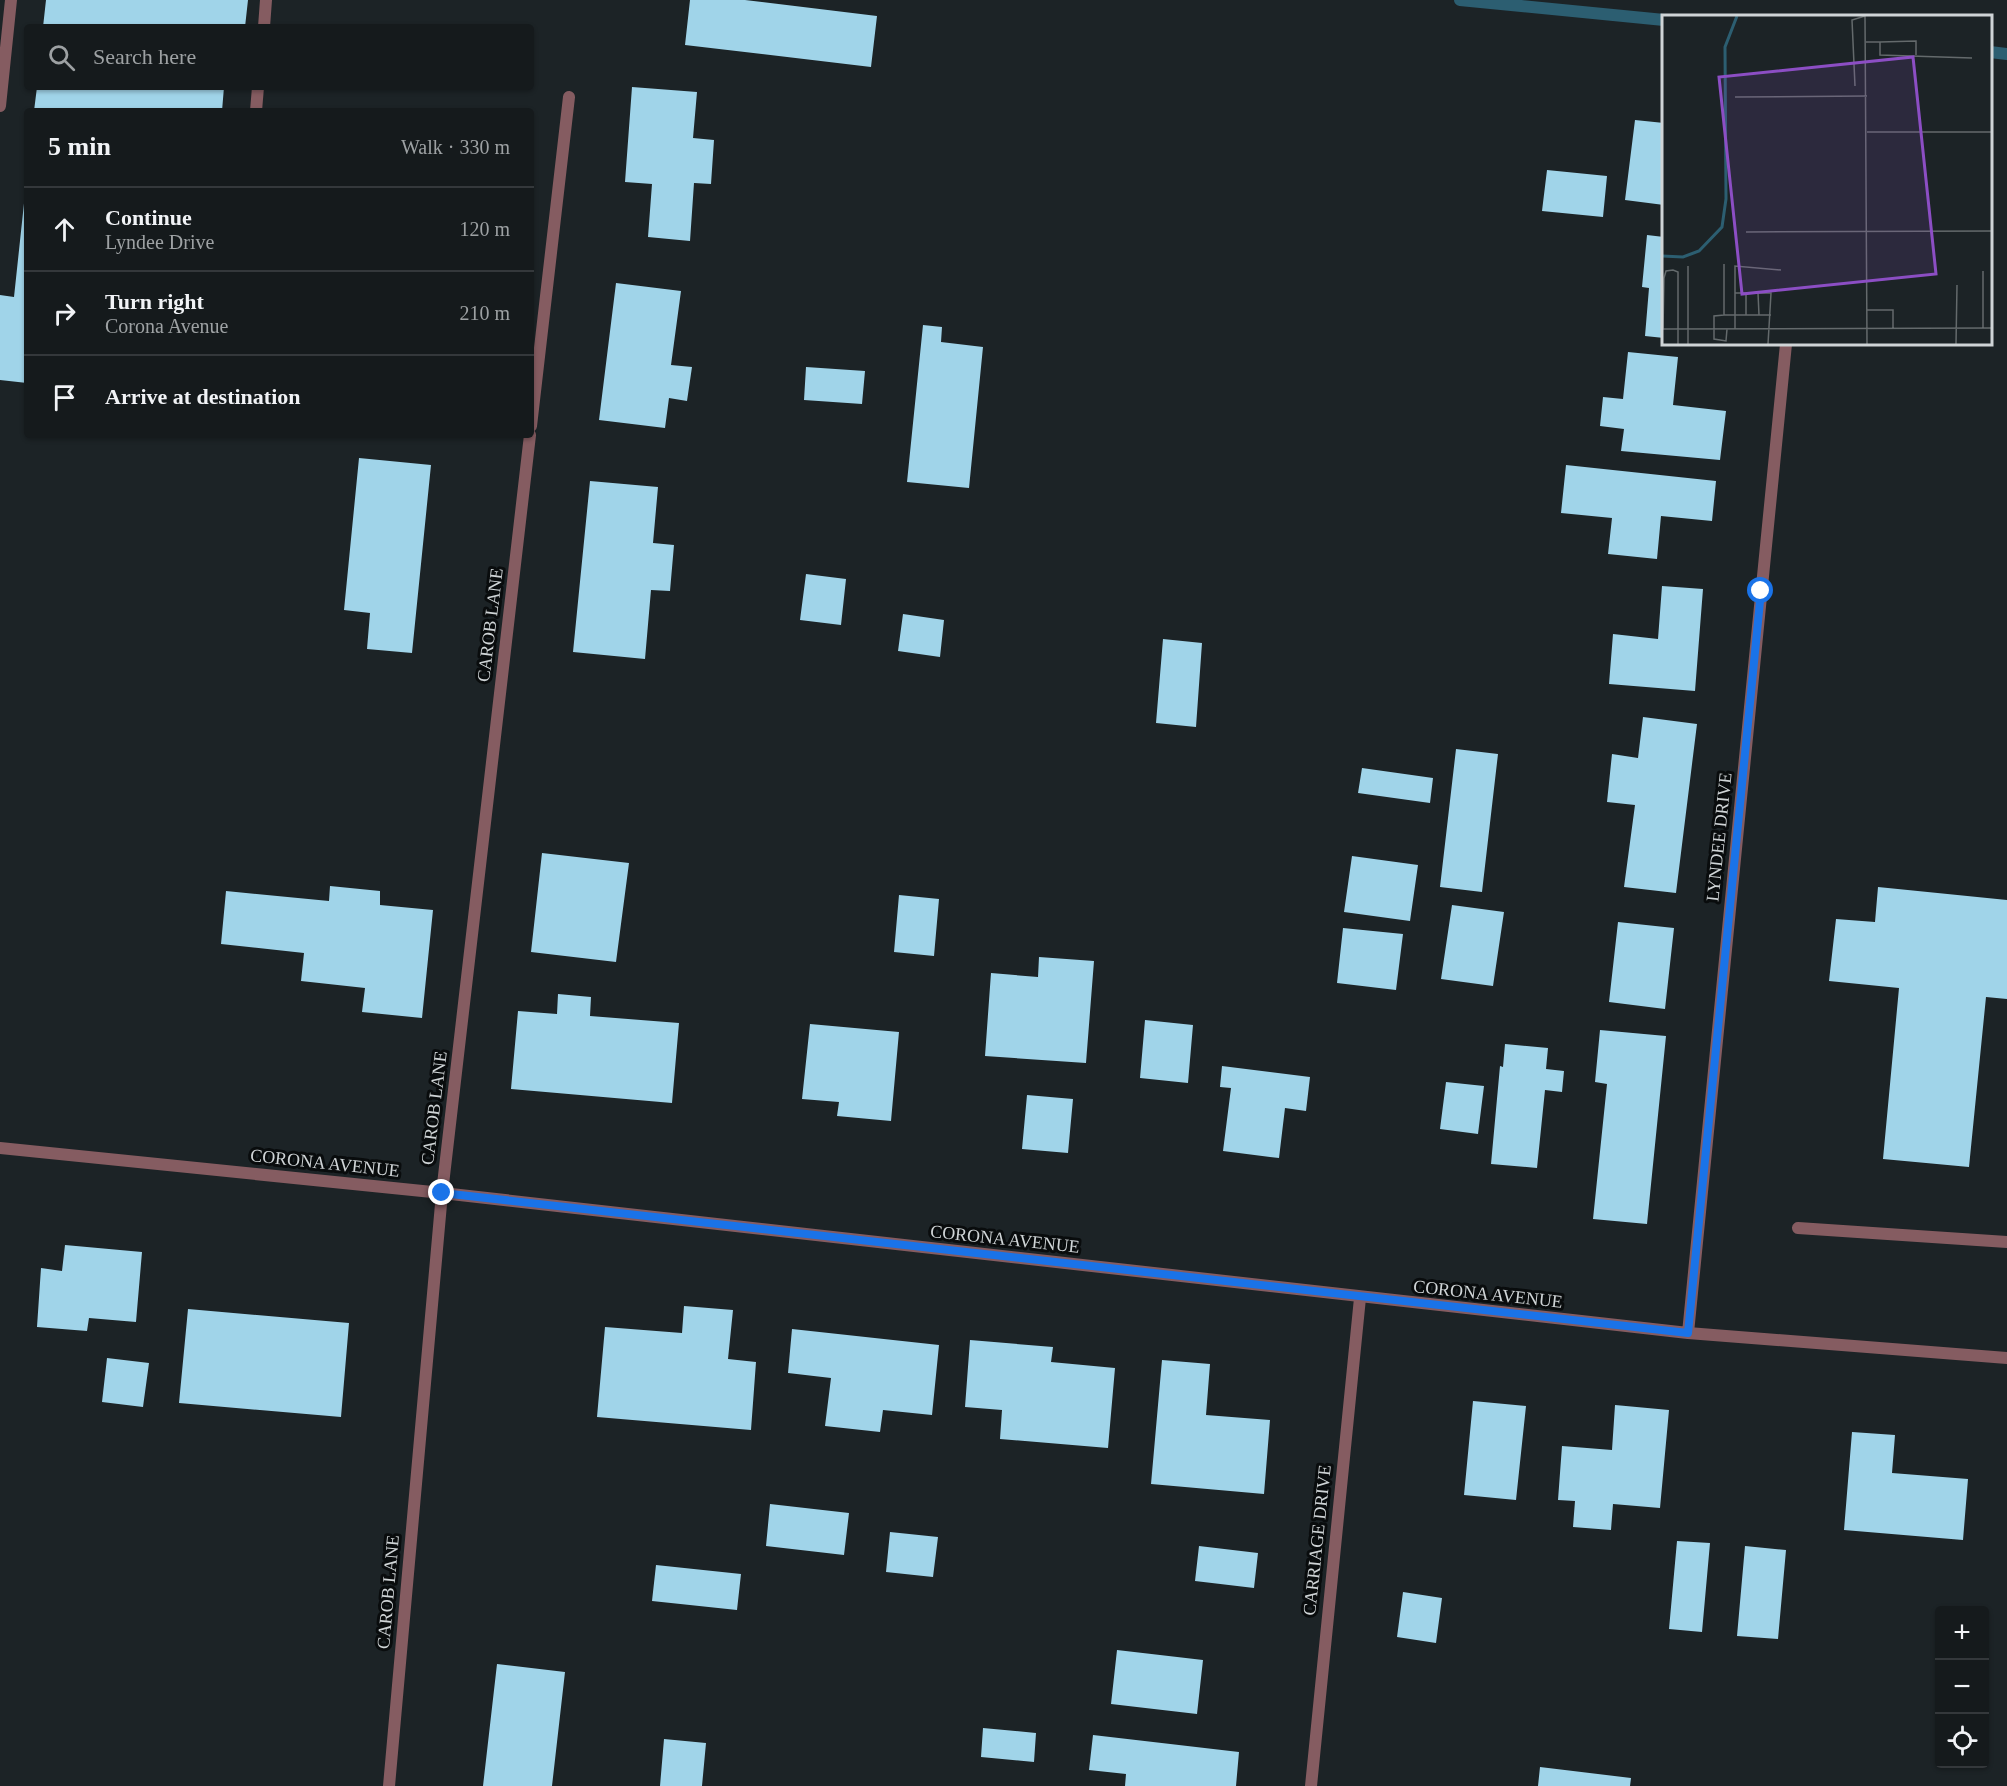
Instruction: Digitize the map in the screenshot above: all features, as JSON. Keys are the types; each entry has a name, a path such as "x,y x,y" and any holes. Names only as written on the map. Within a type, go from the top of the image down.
{"street":[{"path":"0,106 4,31 11,0"},
{"path":"264,24 266,0"},
{"path":"256,108 258,90"},
{"path":"534,400 569,97"},
{"name":"LYNDEE DRIVE","path":"1688,1333 1786,345"},
{"name":"CAROB LANE","path":"389,1786 442,1193 530,438"},
{"name":"CORONA AVENUE","path":"0,1148 442,1193 1360,1298 1688,1333 2007,1358"},
{"path":"1798,1228 2007,1242"},
{"name":"CARRIAGE DRIVE","path":"1311,1786 1360,1298"}],"building":[{"path":"46,0 248,0 245,24 43,24"},
{"path":"690,0 745,0 877,16 871,67 685,45"},
{"path":"632,87 697,92 693,138 714,140 711,184 694,183 690,241 648,237 652,184 625,182"},
{"path":"37,90 224,90 222,108 34,108"},
{"path":"1635,120 1662,123 1662,205 1625,200"},
{"path":"1547,170 1607,176 1603,217 1542,211"},
{"path":"24,203 24,383 0,380 0,295 14,297"},
{"path":"1647,235 1662,237 1662,338 1645,336 1649,288 1642,287"},
{"path":"616,283 681,291 671,365 692,367 687,401 669,398 665,428 599,420"},
{"path":"923,325 942,327 941,342 983,347 969,488 907,482"},
{"path":"1628,352 1678,357 1673,405 1726,411 1720,460 1621,451 1624,429 1600,426 1603,397 1623,399"},
{"path":"806,367 865,371 862,404 804,400"},
{"path":"359,458 431,465 412,653 367,649 370,613 344,610"},
{"path":"1566,465 1716,481 1712,521 1661,516 1657,559 1608,554 1612,518 1561,513"},
{"path":"590,481 658,487 653,543 674,545 670,591 651,590 645,659 573,652"},
{"path":"806,574 846,579 841,625 800,620"},
{"path":"1662,586 1703,589 1695,691 1609,684 1613,634 1658,639"},
{"path":"903,614 944,620 940,657 898,651"},
{"path":"1163,639 1202,643 1196,727 1156,723"},
{"path":"1643,717 1697,724 1676,893 1624,887 1635,805 1607,802 1612,754 1638,758"},
{"path":"1456,749 1498,754 1482,892 1440,887"},
{"path":"1362,768 1433,778 1430,803 1358,793"},
{"path":"542,853 629,863 616,962 531,952"},
{"path":"1352,856 1418,865 1410,921 1344,912"},
{"path":"330,886 380,891 380,905 433,910 422,1018 362,1012 365,988 301,981 304,953 221,944 226,891 329,901"},
{"path":"1878,887 2007,900 2007,999 1986,997 1969,1167 1883,1159 1899,988 1829,981 1836,919 1875,922"},
{"path":"899,895 939,899 934,956 894,952"},
{"path":"1452,905 1504,912 1493,986 1441,979"},
{"path":"1618,922 1674,928 1665,1009 1609,1002"},
{"path":"1343,928 1403,934 1396,990 1337,983"},
{"path":"1039,957 1094,961 1086,1063 985,1056 991,973 1038,977"},
{"path":"558,994 591,997 590,1016 679,1023 672,1103 511,1089 518,1011 557,1014"},
{"path":"1145,1020 1193,1025 1188,1083 1140,1078"},
{"path":"810,1024 899,1032 891,1121 837,1116 839,1102 802,1099"},
{"path":"1600,1030 1666,1036 1647,1224 1593,1219 1607,1084 1595,1082"},
{"path":"1505,1044 1548,1048 1546,1069 1564,1071 1562,1092 1545,1090 1537,1168 1491,1164 1500,1066 1503,1067"},
{"path":"1222,1066 1310,1077 1306,1111 1285,1108 1279,1158 1223,1151 1231,1088 1220,1087"},
{"path":"1446,1082 1484,1086 1478,1134 1440,1129"},
{"path":"1027,1095 1073,1099 1068,1153 1022,1149"},
{"path":"65,1245 142,1252 136,1322 89,1318 87,1331 37,1327 41,1268 62,1271"},
{"path":"684,1306 733,1310 728,1359 756,1362 751,1430 597,1417 605,1327 682,1333"},
{"path":"188,1309 349,1323 341,1417 179,1403"},
{"path":"792,1329 939,1345 932,1415 883,1410 880,1432 825,1426 831,1378 788,1373"},
{"path":"970,1340 1053,1347 1051,1362 1115,1368 1108,1448 1000,1439 1002,1410 965,1407"},
{"path":"107,1358 149,1363 143,1407 102,1402"},
{"path":"1162,1360 1210,1364 1206,1415 1270,1420 1264,1494 1151,1484"},
{"path":"1473,1401 1526,1406 1516,1500 1464,1495"},
{"path":"1615,1405 1669,1410 1660,1508 1613,1504 1611,1530 1573,1527 1575,1501 1558,1500 1562,1446 1612,1450"},
{"path":"1852,1432 1895,1435 1892,1473 1968,1479 1963,1540 1844,1530"},
{"path":"770,1504 849,1513 844,1555 766,1546"},
{"path":"890,1532 938,1537 933,1577 886,1572"},
{"path":"1677,1541 1710,1543 1702,1632 1669,1629"},
{"path":"1199,1546 1258,1553 1254,1588 1195,1581"},
{"path":"1745,1546 1786,1550 1778,1639 1737,1636"},
{"path":"656,1565 741,1574 737,1610 652,1601"},
{"path":"1403,1592 1442,1598 1436,1643 1397,1637"},
{"path":"1117,1650 1203,1660 1197,1714 1111,1704"},
{"path":"497,1664 565,1672 552,1786 483,1786"},
{"path":"983,1728 1036,1733 1034,1762 981,1757"},
{"path":"1093,1735 1239,1752 1236,1786 1125,1786 1126,1774 1089,1770"},
{"path":"664,1739 706,1743 702,1786 660,1786"},
{"path":"1540,1767 1631,1778 1630,1786 1538,1786"}],"waterway":[{"path":"1460,0 1662,20"},
{"path":"1992,52 2007,54"}],"route":[{"path":"442,1193 1360,1298 1688,1333 1761,591"}]}
